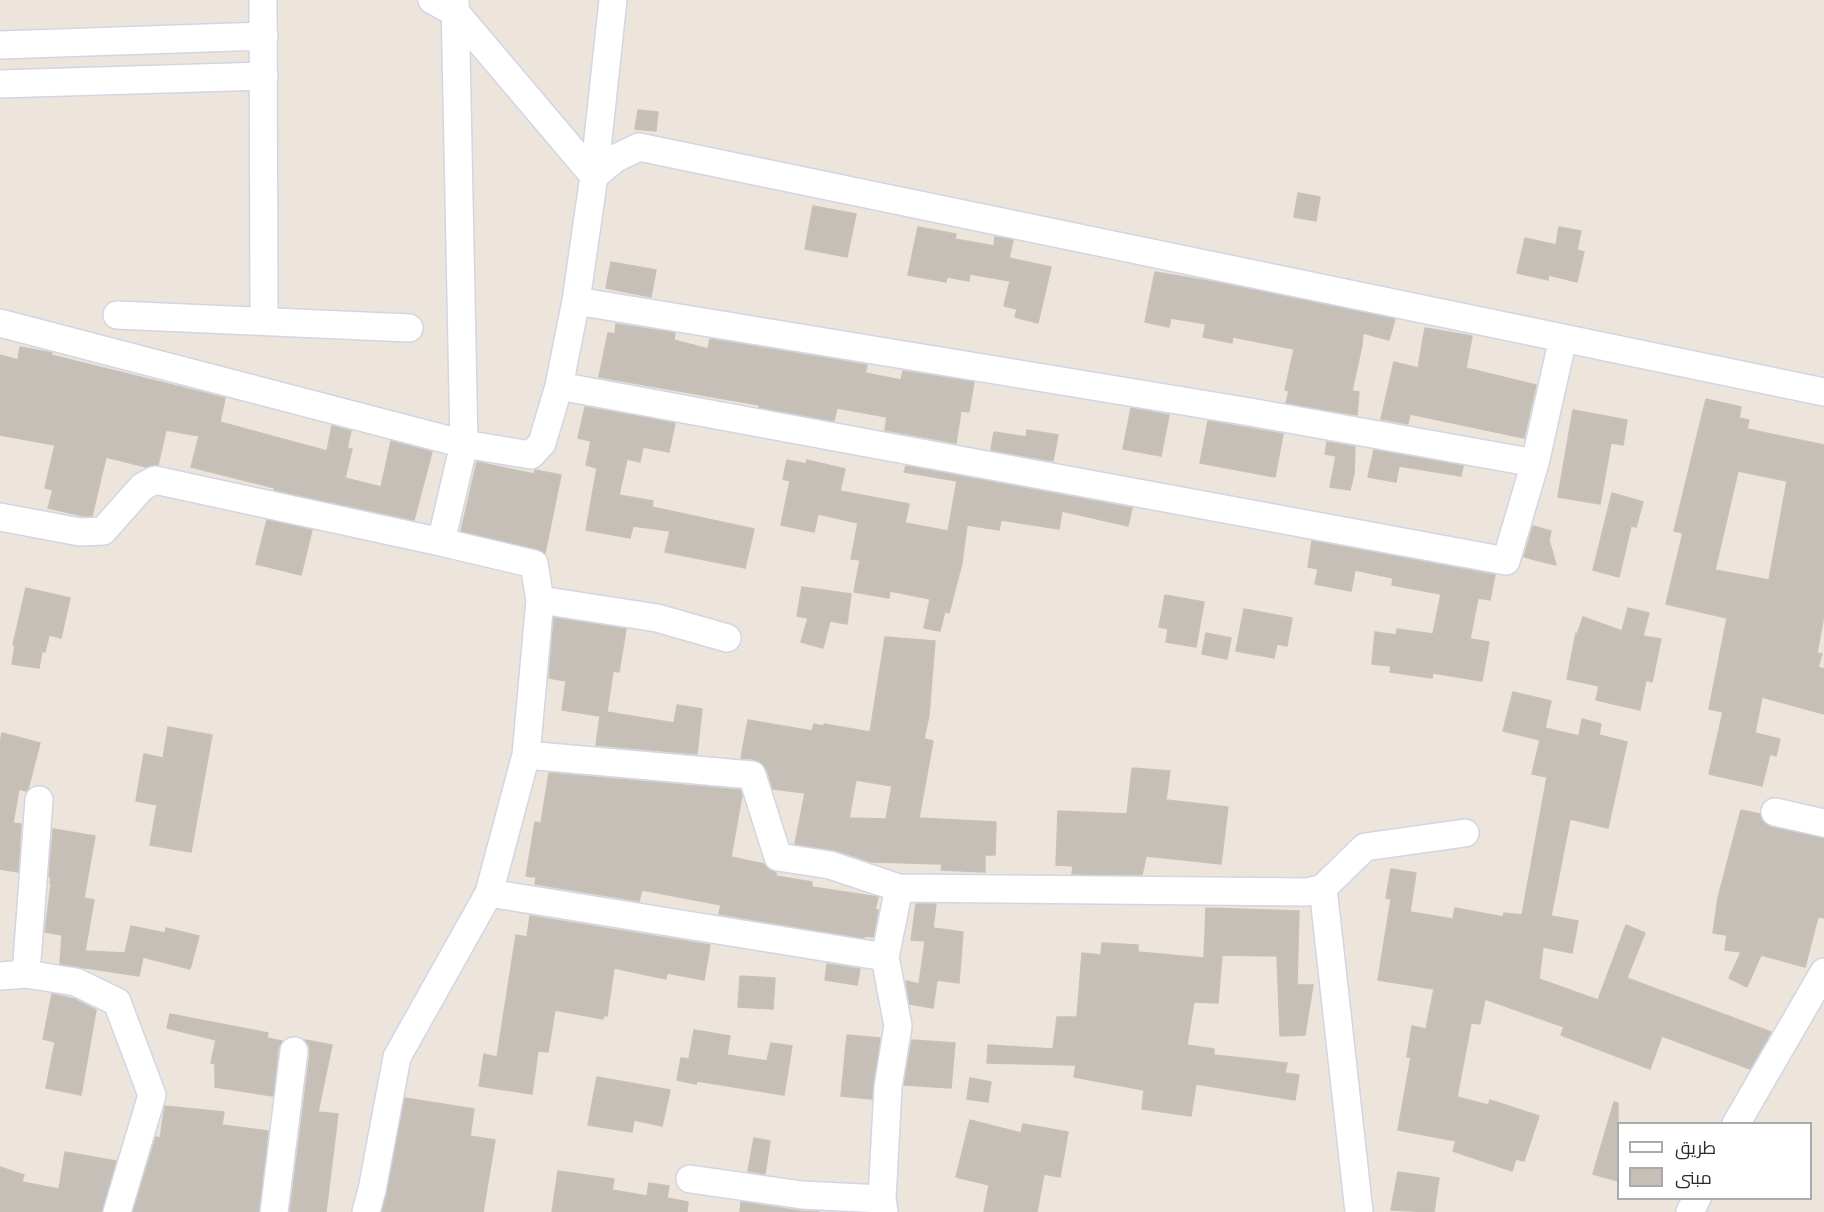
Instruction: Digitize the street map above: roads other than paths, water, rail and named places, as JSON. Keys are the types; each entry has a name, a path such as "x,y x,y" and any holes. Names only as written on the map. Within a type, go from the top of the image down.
{"street":[{"path":"263,0 264,321"},
{"path":"432,0 456,7 594,176"},
{"path":"0,323 464,444 531,455 542,443 559,386 576,301 594,176 613,0"},
{"path":"441,542 464,444 456,7"},
{"path":"0,45 264,36"},
{"path":"0,84 264,76"},
{"path":"594,176 616,158 639,147 1824,392"},
{"path":"576,301 1250,412 1535,463"},
{"path":"117,315 409,328"},
{"path":"559,386 1506,561 1535,463 1563,338"},
{"path":"0,517 80,532 103,531 142,486 154,480 534,564 540,600 526,755 489,893 397,1057 366,1212"},
{"path":"540,600 657,618 727,638"},
{"path":"526,755 752,775 778,857 830,866 899,888 1307,892 1323,888 1365,847 1465,833"},
{"path":"39,800 13,975 76,982 117,1002 153,1095 117,1212"},
{"path":"1775,812 1824,823"},
{"path":"690,1179 883,1205 888,1087 898,1026 885,957 899,888"},
{"path":"1323,888 1359,1212"},
{"path":"489,893 885,957"},
{"path":"1737,1122 1824,972"},
{"path":"274,1212 294,1051"}]}
